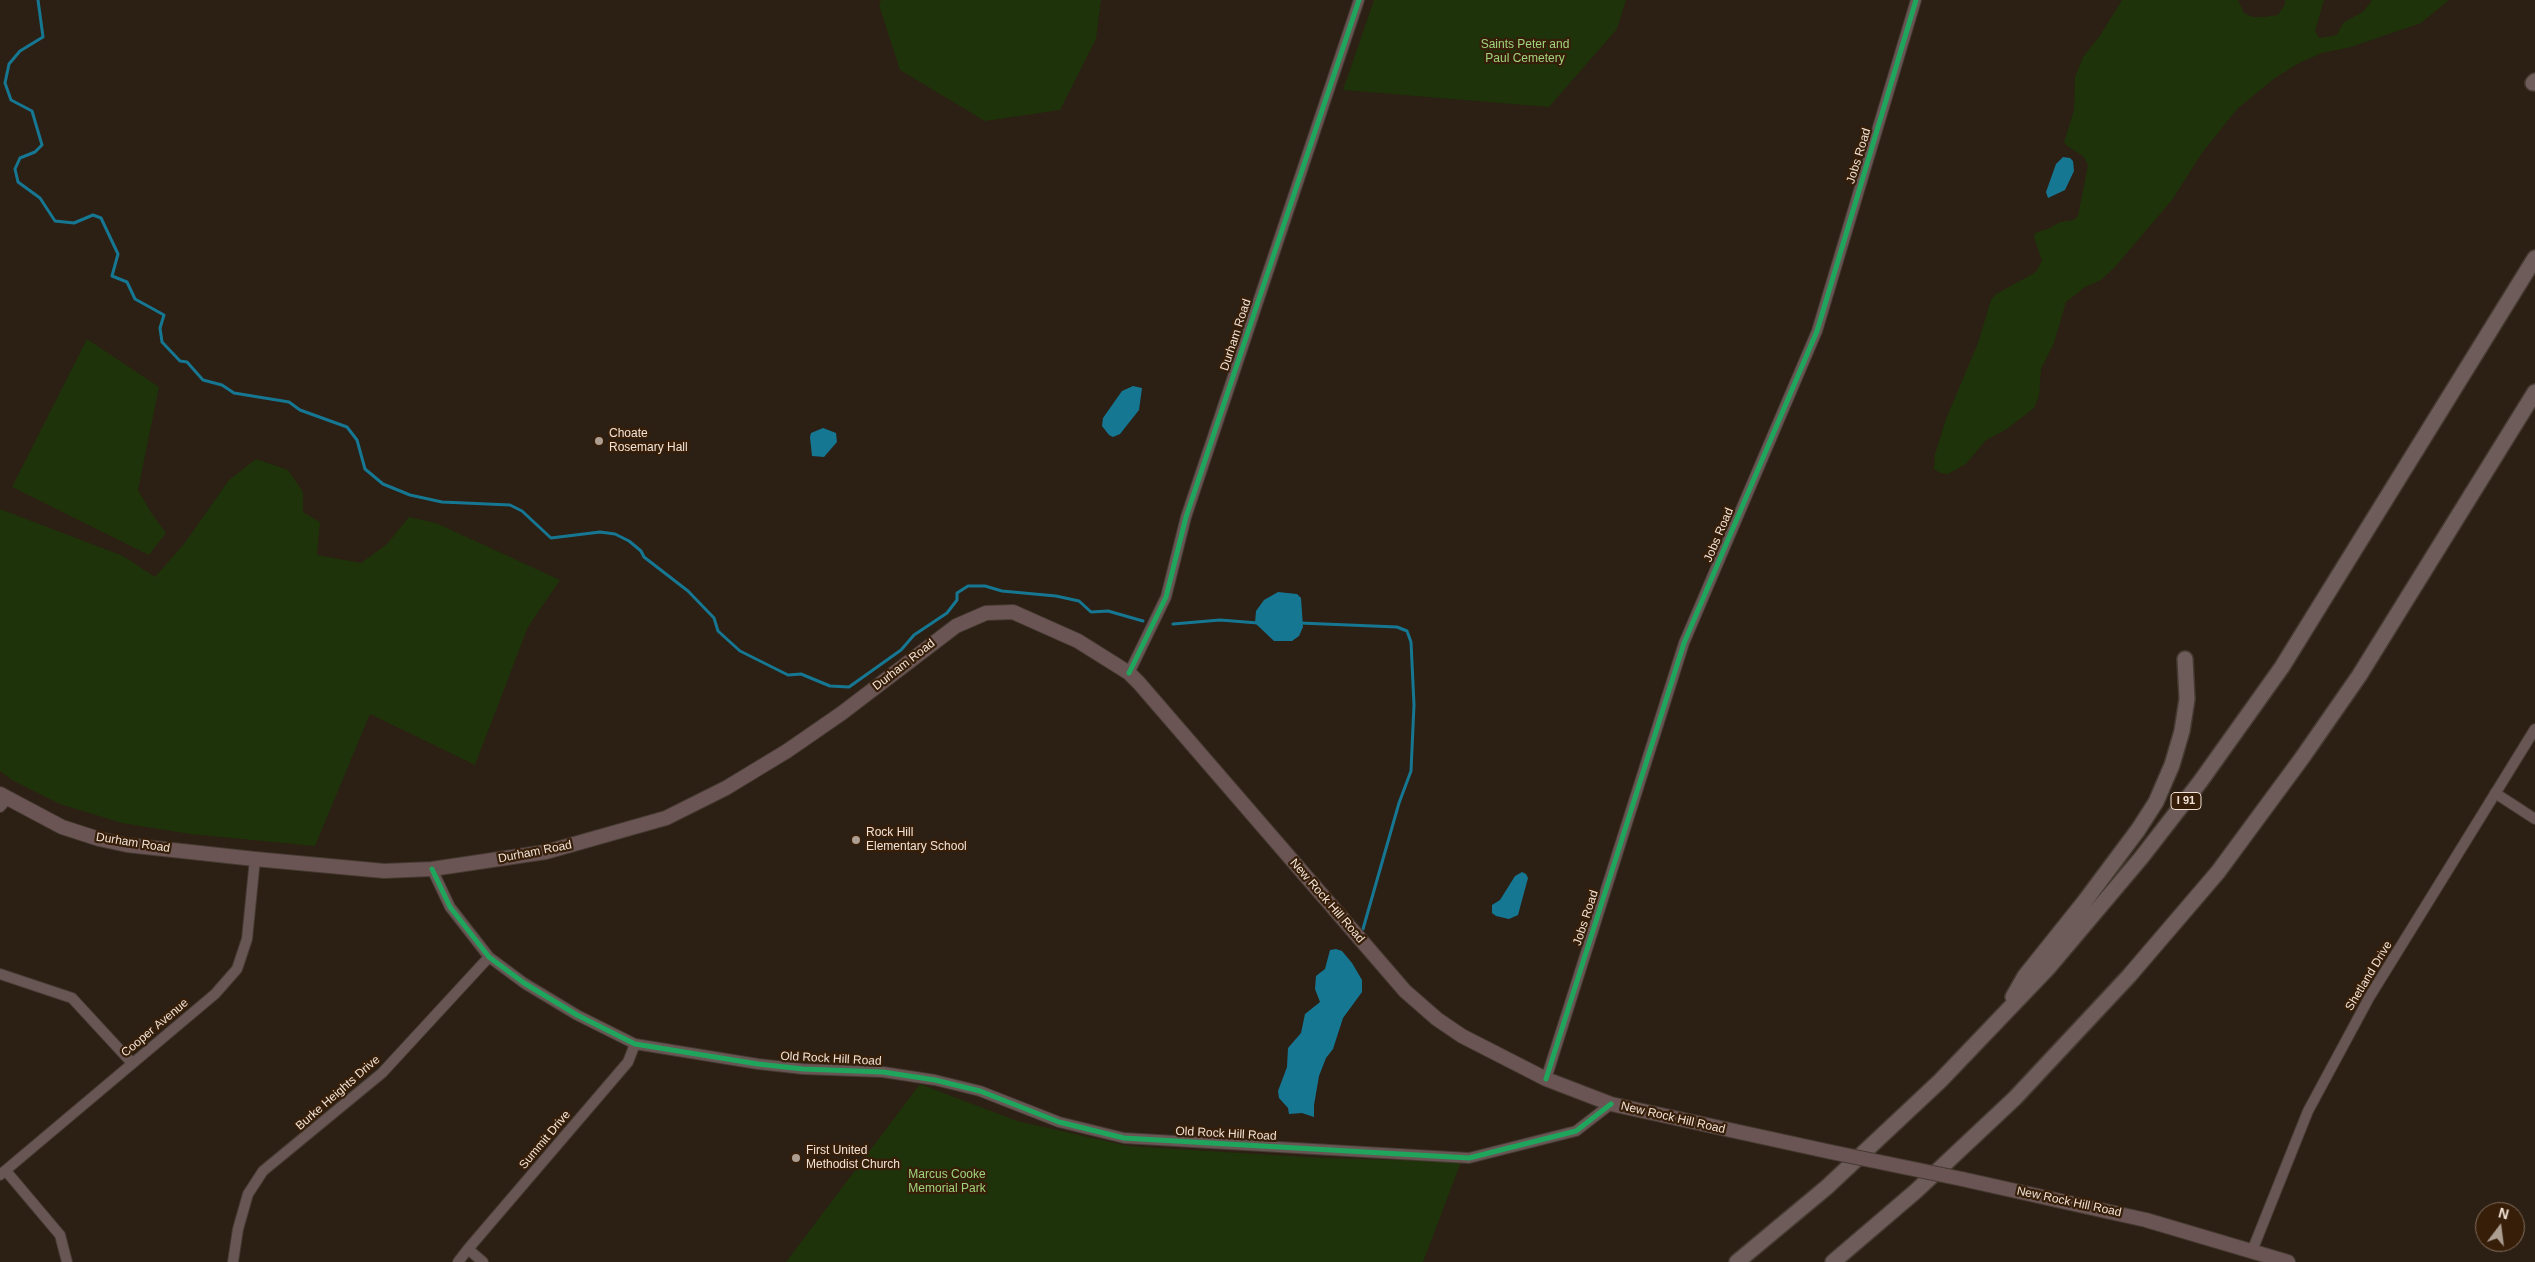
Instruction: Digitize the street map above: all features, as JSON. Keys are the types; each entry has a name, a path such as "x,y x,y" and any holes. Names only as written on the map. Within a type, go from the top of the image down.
{"highway":[{"name":"I 91","path":"1737,1262 1873,1145 2008,1011 2079,932 2141,858 2255,706 2340,575 2535,258"},
{"path":"1833,1262 1916,1191 2015,1098 2130,976 2218,872 2292,772 2353,684 2535,392"},
{"path":"2008,1011 2025,976 2085,901 2138,830 2156,802 2172,765 2182,731 2187,699 2185,659"}],"main road":[{"name":"Durham Road","path":"2,800 62,827 99,839 127,845 255,860 384,871 432,870 546,852 666,818 726,788 787,751 842,713 956,626 986,612 1013,612 1078,641 1129,673"},
{"name":"New Rock Hill Road","path":"1129,673 1160,705 1410,996 1437,1019 1462,1036 1546,1079 1611,1104 2146,1220 2288,1262"}],"street":[{"name":"Durham Road","path":"1129,673 1166,597 1186,517 1359,0"},
{"name":"Jobs Road","path":"1546,1079 1684,643 1817,331 1916,0"},
{"name":"Shetland Drive","path":"2252,1251 2308,1111 2370,996 2535,729"},
{"path":"2495,793 2535,819"},
{"name":"Cooper Avenue","path":"3,1173 216,994 237,969 247,938 255,860"},
{"name":"Old Rock Hill Road","path":"432,870 450,908 490,957 524,983 576,1015 635,1044 693,1055 803,1070 883,1072 935,1080 980,1092 1059,1122 1124,1138 1469,1158 1576,1131 1611,1104"},
{"name":"Burke Heights Drive","path":"233,1262 238,1228 248,1194 263,1171 382,1073 490,957"},
{"path":"0,974 72,998 132,1063"},
{"name":"Summit Drive","path":"458,1262 628,1062 635,1044"},
{"path":"3,1173 60,1235 67,1262"},
{"path":"468,1249 483,1262"}],"green space":[{"path":"881,0 1101,0 1096,39 1060,110 985,121 900,70 879,5"},
{"name":"Saints Peter and Paul Cemetery","path":"1374,0 1626,0 1617,29 1549,107 1343,90"},
{"path":"2122,0 2238,0 2244,13 2253,17 2264,17 2278,15 2285,4 2285,0 2324,0 2315,31 2319,38 2337,35 2343,23 2364,11 2372,0 2449,0 2421,23 2351,47 2322,53 2299,63 2275,78 2237,109 2202,153 2172,200 2115,267 2101,280 2085,287 2066,302 2054,343 2041,369 2039,396 2034,408 2007,429 1986,440 1966,464 1948,474 1940,473 1934,469 1935,454 1946,419 1978,343 1991,300 1996,294 2036,272 2042,260 2034,238 2035,233 2060,222 2074,220 2078,216 2088,165 2083,156 2064,142 2074,110 2075,77 2083,57 2099,37"},
{"path":"87,339 159,387 138,490 166,533 149,555 12,487"},
{"path":"256,459 288,470 303,492 303,512 320,522 317,555 361,563 387,544 409,517 436,523 560,580 528,627 475,765 370,714 315,846 190,834 122,823 60,804 12,780 0,771 0,509 123,556 155,577 184,544 229,480"},
{"name":"Marcus Cooke Memorial Park","path":"920,1084 1017,1121 1128,1146 1322,1158 1461,1162 1423,1262 786,1262"}],"water":[{"path":"2063,157 2070,158 2073,161 2074,171 2065,190 2048,198 2046,192 2056,164"},
{"path":"1133,386 1142,388 1139,410 1120,434 1113,437 1102,426 1103,418 1122,391"},
{"path":"823,428 836,433 837,442 824,457 812,456 811,433"},
{"path":"1278,592 1297,594 1301,598 1303,627 1299,636 1292,641 1274,641 1255,623 1256,611 1264,600"},
{"path":"1522,872 1528,878 1518,915 1509,919 1496,916 1492,913 1492,905 1500,900 1515,876"},
{"path":"1330,950 1342,951 1352,963 1362,980 1362,992 1343,1018 1333,1049 1326,1058 1319,1076 1314,1117 1302,1113 1289,1114 1288,1108 1279,1098 1278,1091 1287,1067 1288,1048 1301,1033 1305,1014 1320,1002 1315,989 1316,976 1325,969"}],"waterway":[{"path":"38,0 43,37 20,51 9,64 5,83 11,100 32,111 42,145 35,152 20,158 15,169 18,182 40,198 55,221 74,223 93,215 101,218 118,254 112,276 127,282 135,299 164,315 160,328 162,342 180,361 187,362 203,380 222,385 234,393 289,402 300,410 347,427 357,440 365,469 383,484 410,495 442,502 510,505 522,511 551,538 600,532 615,534 629,541 641,551 644,557 688,591 714,618 718,631 740,651 788,675 801,674 830,686 849,687 901,650 914,635 947,613 957,600 957,593 968,586 985,586 1002,591 1056,596 1079,601 1091,612 1108,611 1143,621"},
{"path":"1173,624 1220,620 1258,623"},
{"path":"1300,623 1397,627 1407,631 1411,642 1414,705 1411,771 1399,803 1363,929"}],"cycle path":[{"path":"1129,673 1166,597 1186,517 1359,0"},
{"path":"1546,1079 1684,643 1817,331 1916,0"},
{"path":"432,869 450,907 489,957 524,983 577,1015 635,1044 758,1064 803,1069 883,1072 935,1080 980,1091 1059,1122 1124,1138 1469,1158 1576,1131 1611,1104"}],"place":[{"name":"Choate Rosemary Hall","path":"599,441"},
{"name":"Rock Hill Elementary School","path":"856,840"},
{"name":"First United Methodist Church","path":"796,1158"}]}
